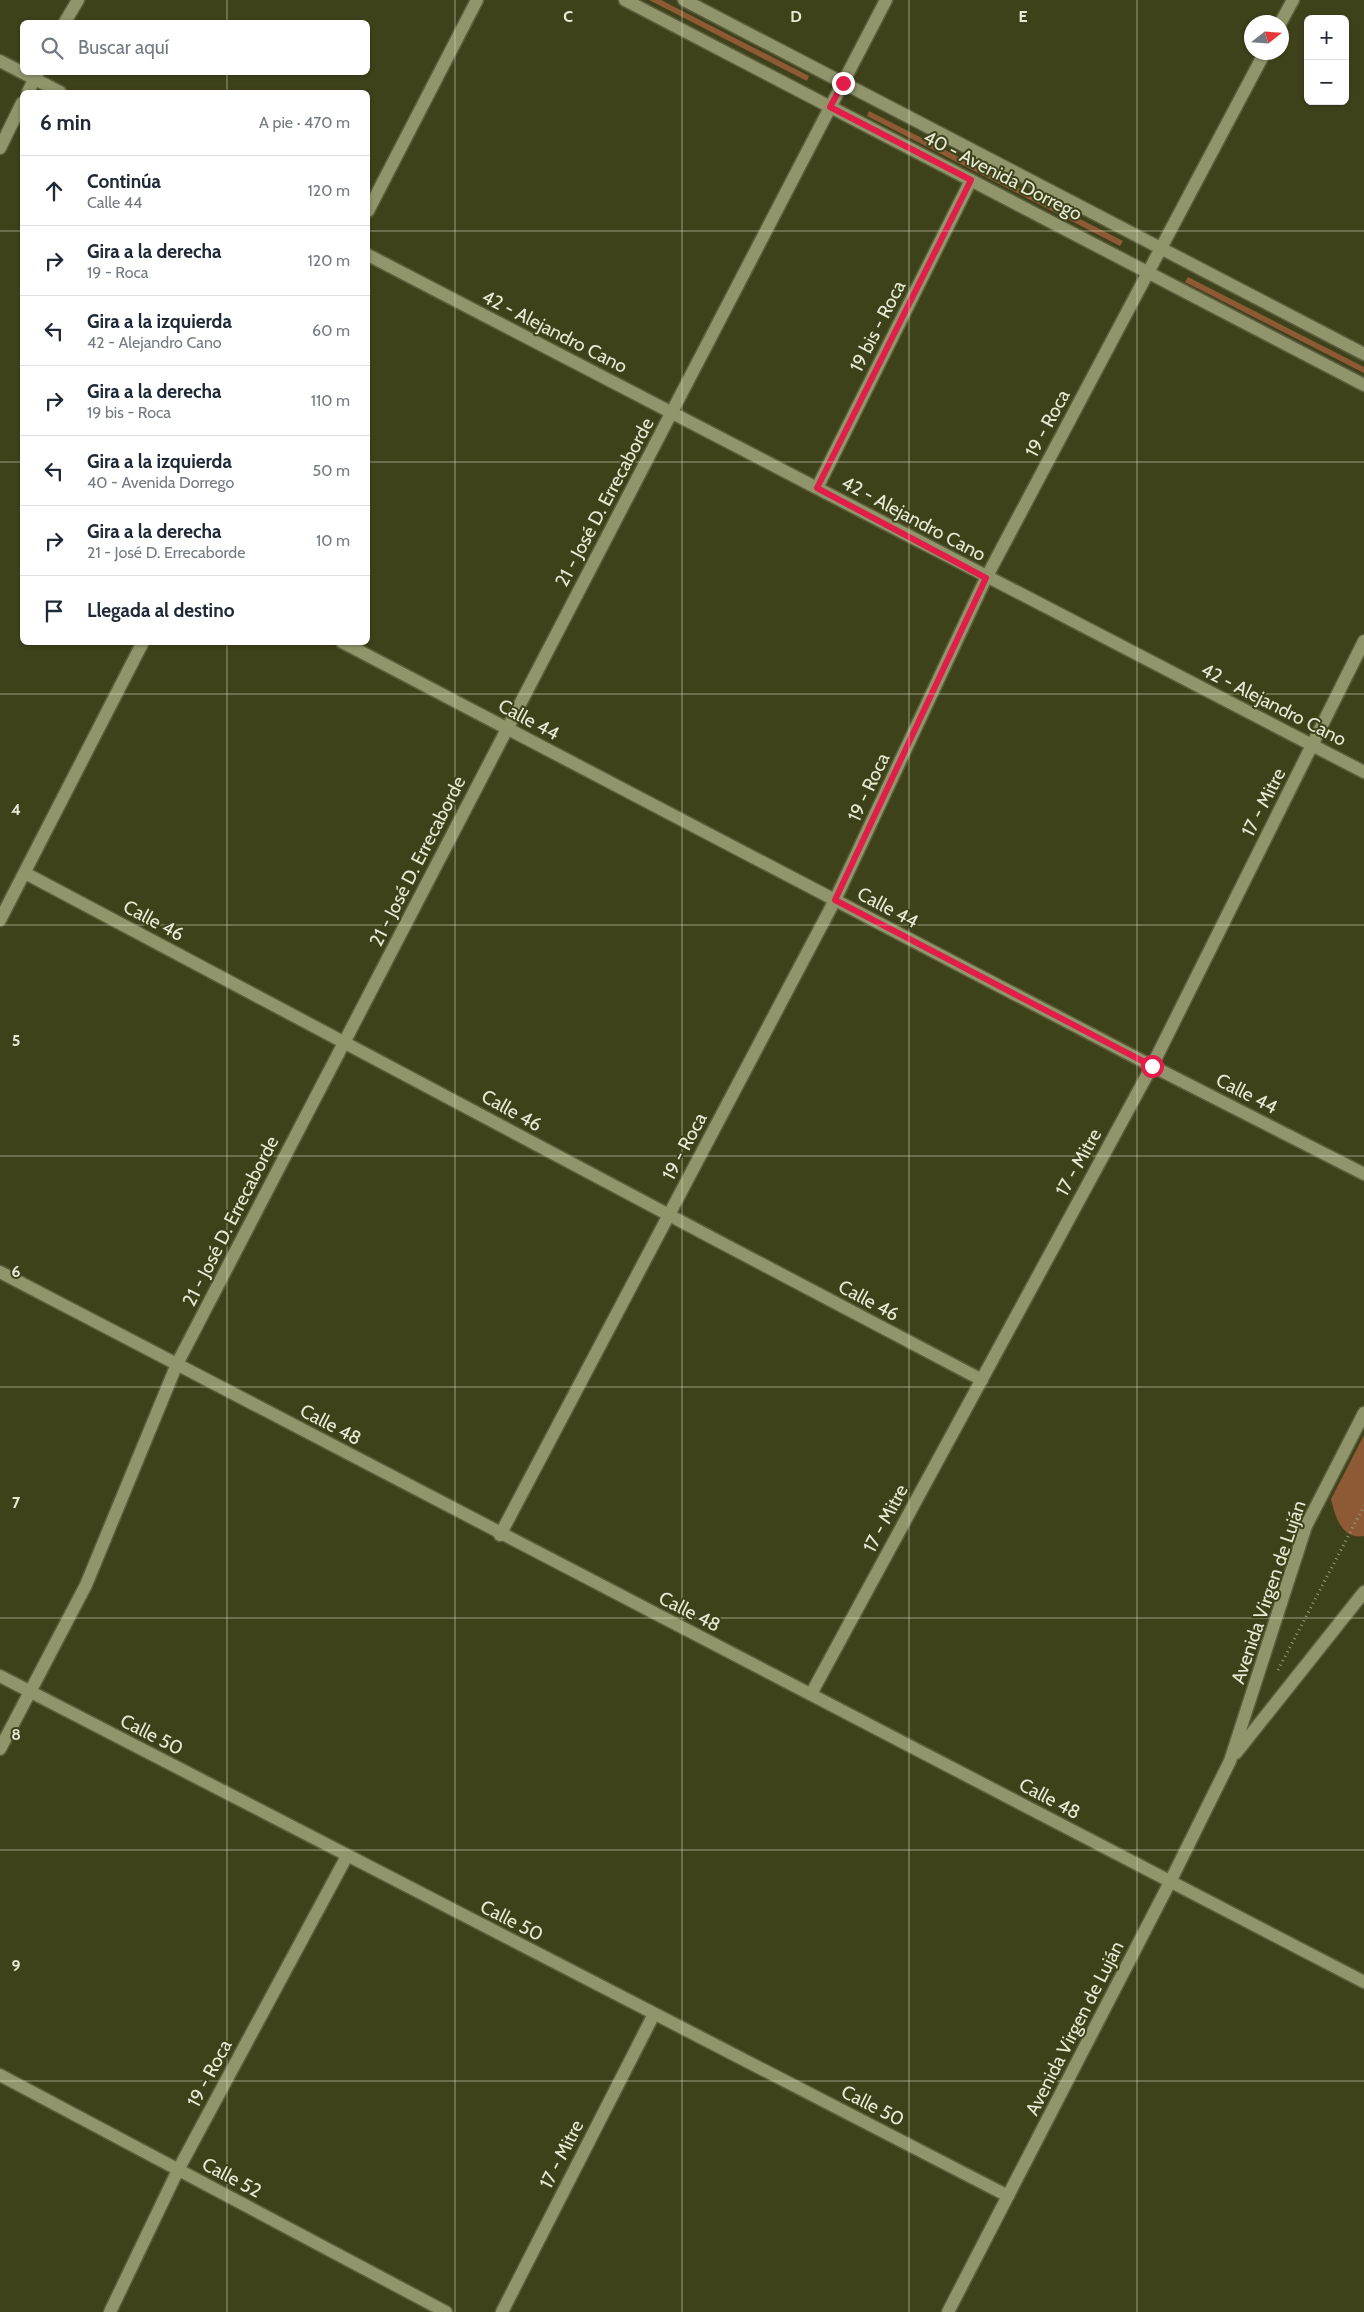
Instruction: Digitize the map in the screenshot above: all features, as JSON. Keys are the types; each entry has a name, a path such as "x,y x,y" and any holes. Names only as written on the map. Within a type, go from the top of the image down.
{"street":[{"path":"66,20 78,0"},
{"path":"370,207 477,0"},
{"name":"40 - Avenida Dorrego","path":"625,0 1364,385"},
{"name":"40 - Avenida Dorrego","path":"684,0 1364,354"},
{"name":"21 - José D. Errecaborde","path":"0,1749 86,1585 176,1364 886,0"},
{"path":"1285,15 1293,0"},
{"name":"19 - Roca","path":"500,1535 835,900 986,578 1261,60"},
{"path":"0,61 20,69"},
{"path":"29,90 36,76 57,90"},
{"path":"0,148 20,107"},
{"name":"19 bis - Roca","path":"817,488 971,180"},
{"name":"42 - Alejandro Cano","path":"370,256 986,578 1364,772"},
{"name":"17 - Mitre","path":"811,1694 1152,1066 1364,641"},
{"path":"0,920 141,645"},
{"name":"Calle 44","path":"348,645 1152,1066 1364,1174"},
{"name":"Calle 46","path":"25,873 345,1041 668,1216 982,1380"},
{"name":"Calle 48","path":"0,1272 500,1535 811,1694 1364,1982"},
{"name":"Avenida Virgen de Luján","path":"948,2312 1170,1882 1230,1761 1306,1526 1364,1413"},
{"name":"Avenida Virgen de Luján","path":"1230,1761 1364,1592"},
{"name":"Calle 50","path":"0,1676 1008,2196"},
{"name":"19 - Roca","path":"110,2312 178,2170 347,1856"},
{"name":"17 - Mitre","path":"502,2312 654,2014"},
{"name":"Calle 52","path":"0,2075 446,2312"}],"path":[{"path":"1276,1675 1364,1506"}],"shaded area":[{"path":"649,0 661,0 809,76 807,81"},
{"path":"869,111 1123,241 1120,246 867,116"},
{"path":"1188,277 1364,367 1364,373 1185,282"},
{"path":"1364,1435 1364,1536 1356,1536 1350,1534 1340,1525 1331,1499"}],"route":[{"path":"843,83 830,107 971,180 817,488 986,578 835,900 1152,1066"}]}
